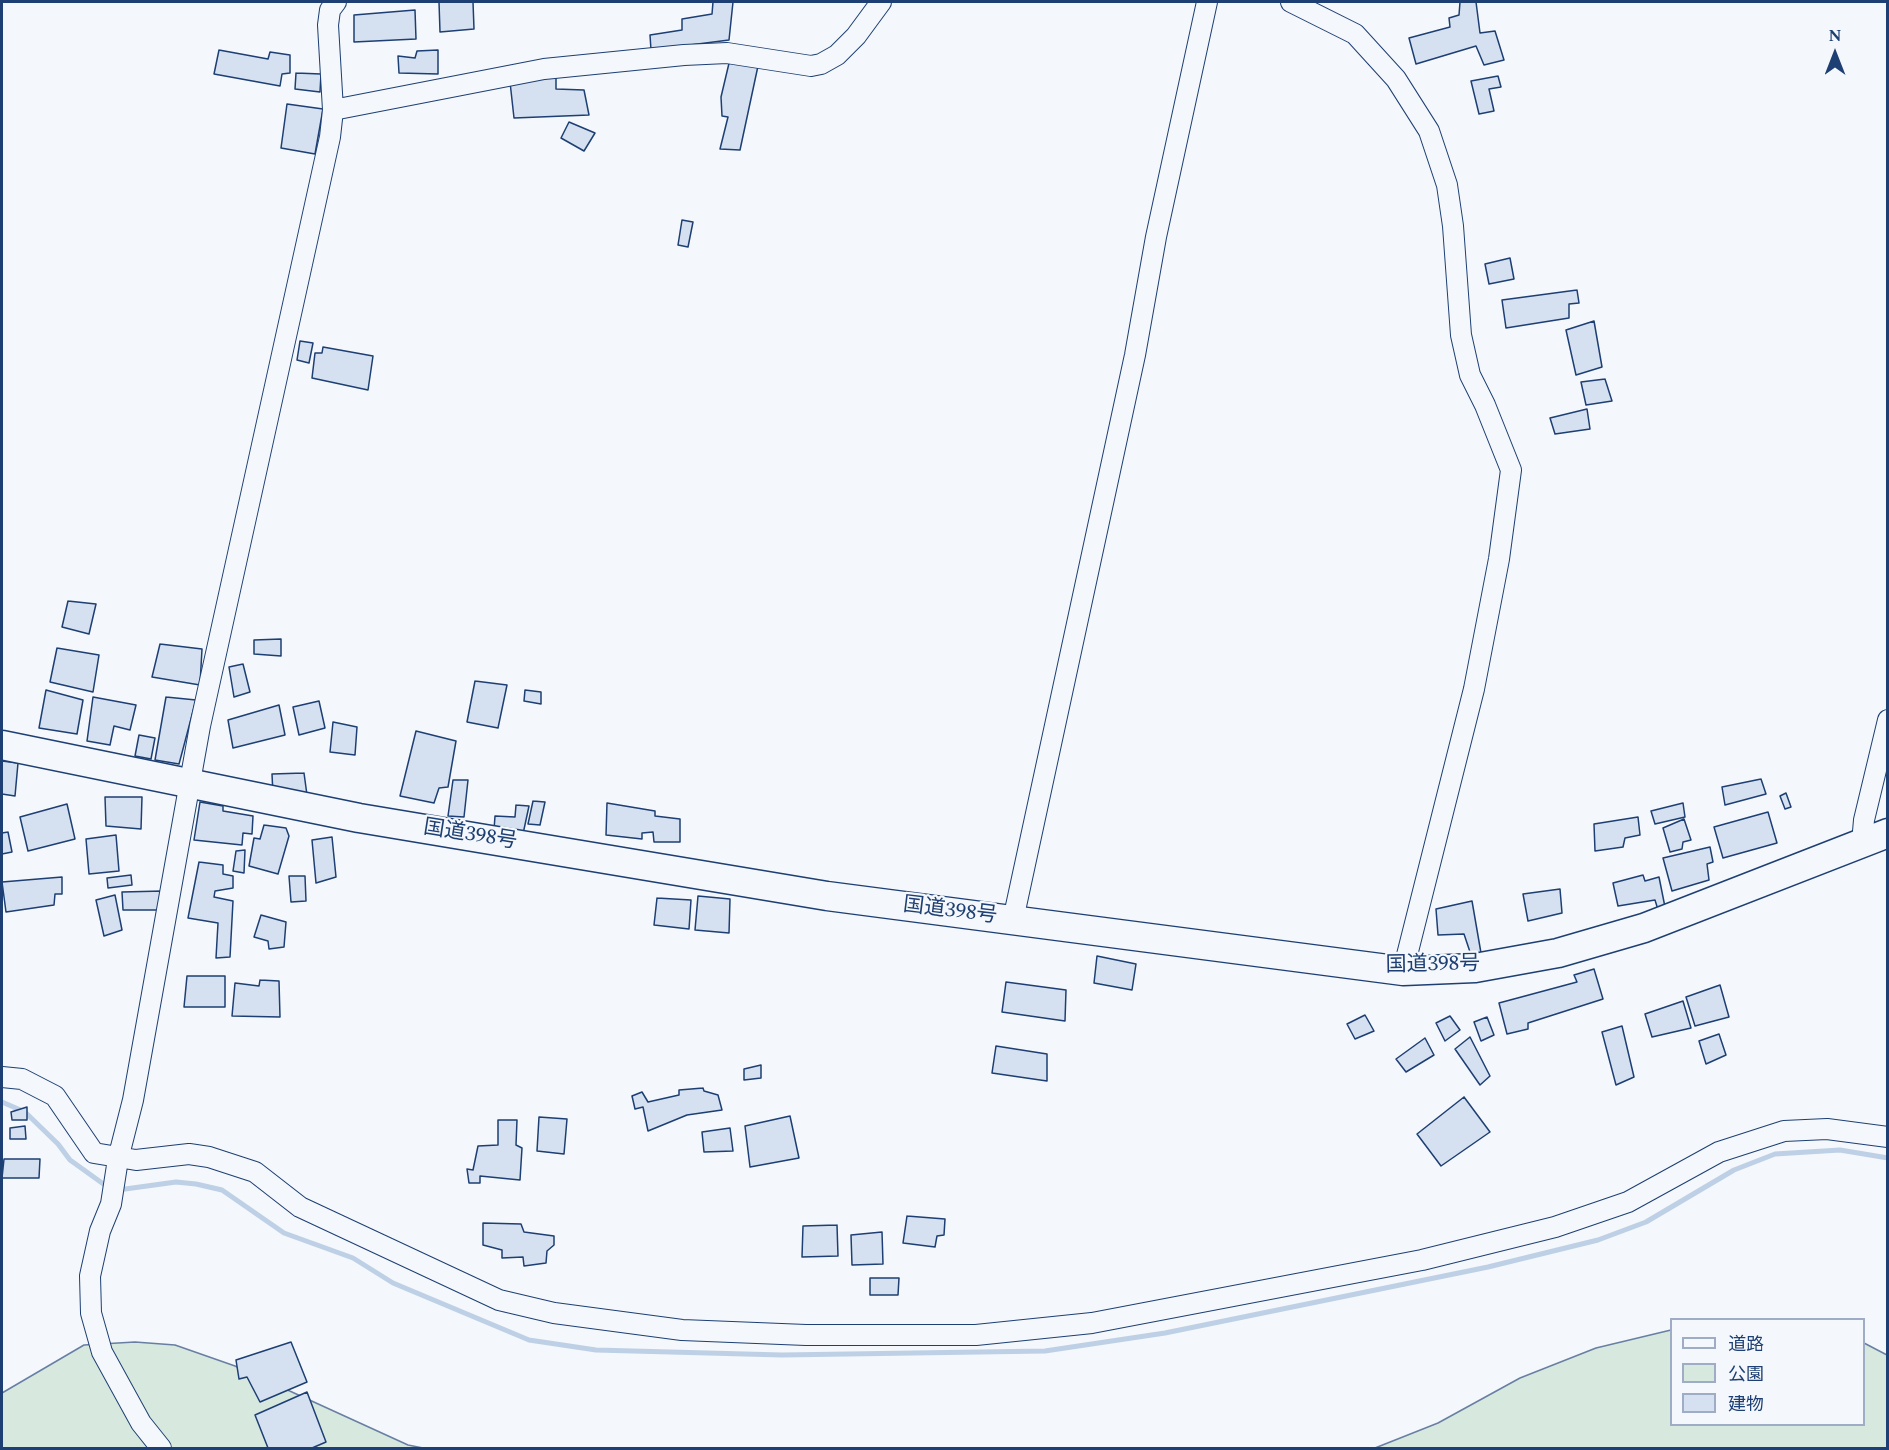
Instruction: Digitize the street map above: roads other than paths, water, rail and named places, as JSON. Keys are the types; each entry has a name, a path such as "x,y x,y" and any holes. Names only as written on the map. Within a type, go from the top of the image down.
{"highway":[{"name":"国道398号","path":"2,745 383,822 826,896 1403,971 1475,968 1558,953 1644,928 1875,838"}],"street":[{"path":"161,1449 141,1423 102,1352 92,1313 90,1276 111,1200 116,1168 134,1101 192,783 200,726 330,137 333,110 329,83 328,25 330,10 336,2"},
{"path":"333,110 544,69 684,55 727,54 811,66 829,61 856,36 882,2"},
{"path":"1013,920 1135,355 1156,237 1207,2"},
{"path":"1291,2 1355,34 1377,55 1396,79 1429,131 1447,185 1453,226 1461,335 1470,375 1511,470 1499,559 1474,689 1403,971"},
{"path":"1875,838 1864,820 1887,720"},
{"path":"2,1077 22,1079 55,1096 94,1153 116,1168"},
{"path":"116,1168 136,1160 189,1154 209,1157 255,1172 300,1207 366,1240 499,1300 554,1313 682,1330 807,1335 976,1335 1092,1323 1422,1260 1555,1227 1628,1202 1719,1152 1784,1131 1827,1129 1887,1137"}],"waterway":[{"path":"2,1102 25,1112 58,1144 70,1160 109,1188"},
{"path":"118,1190 176,1182 222,1190 284,1233 353,1258 393,1283 529,1340 596,1350 782,1355 1045,1351 1165,1333 1488,1267 1598,1240 1646,1222 1734,1170 1775,1154 1840,1150 1888,1158"}]}
